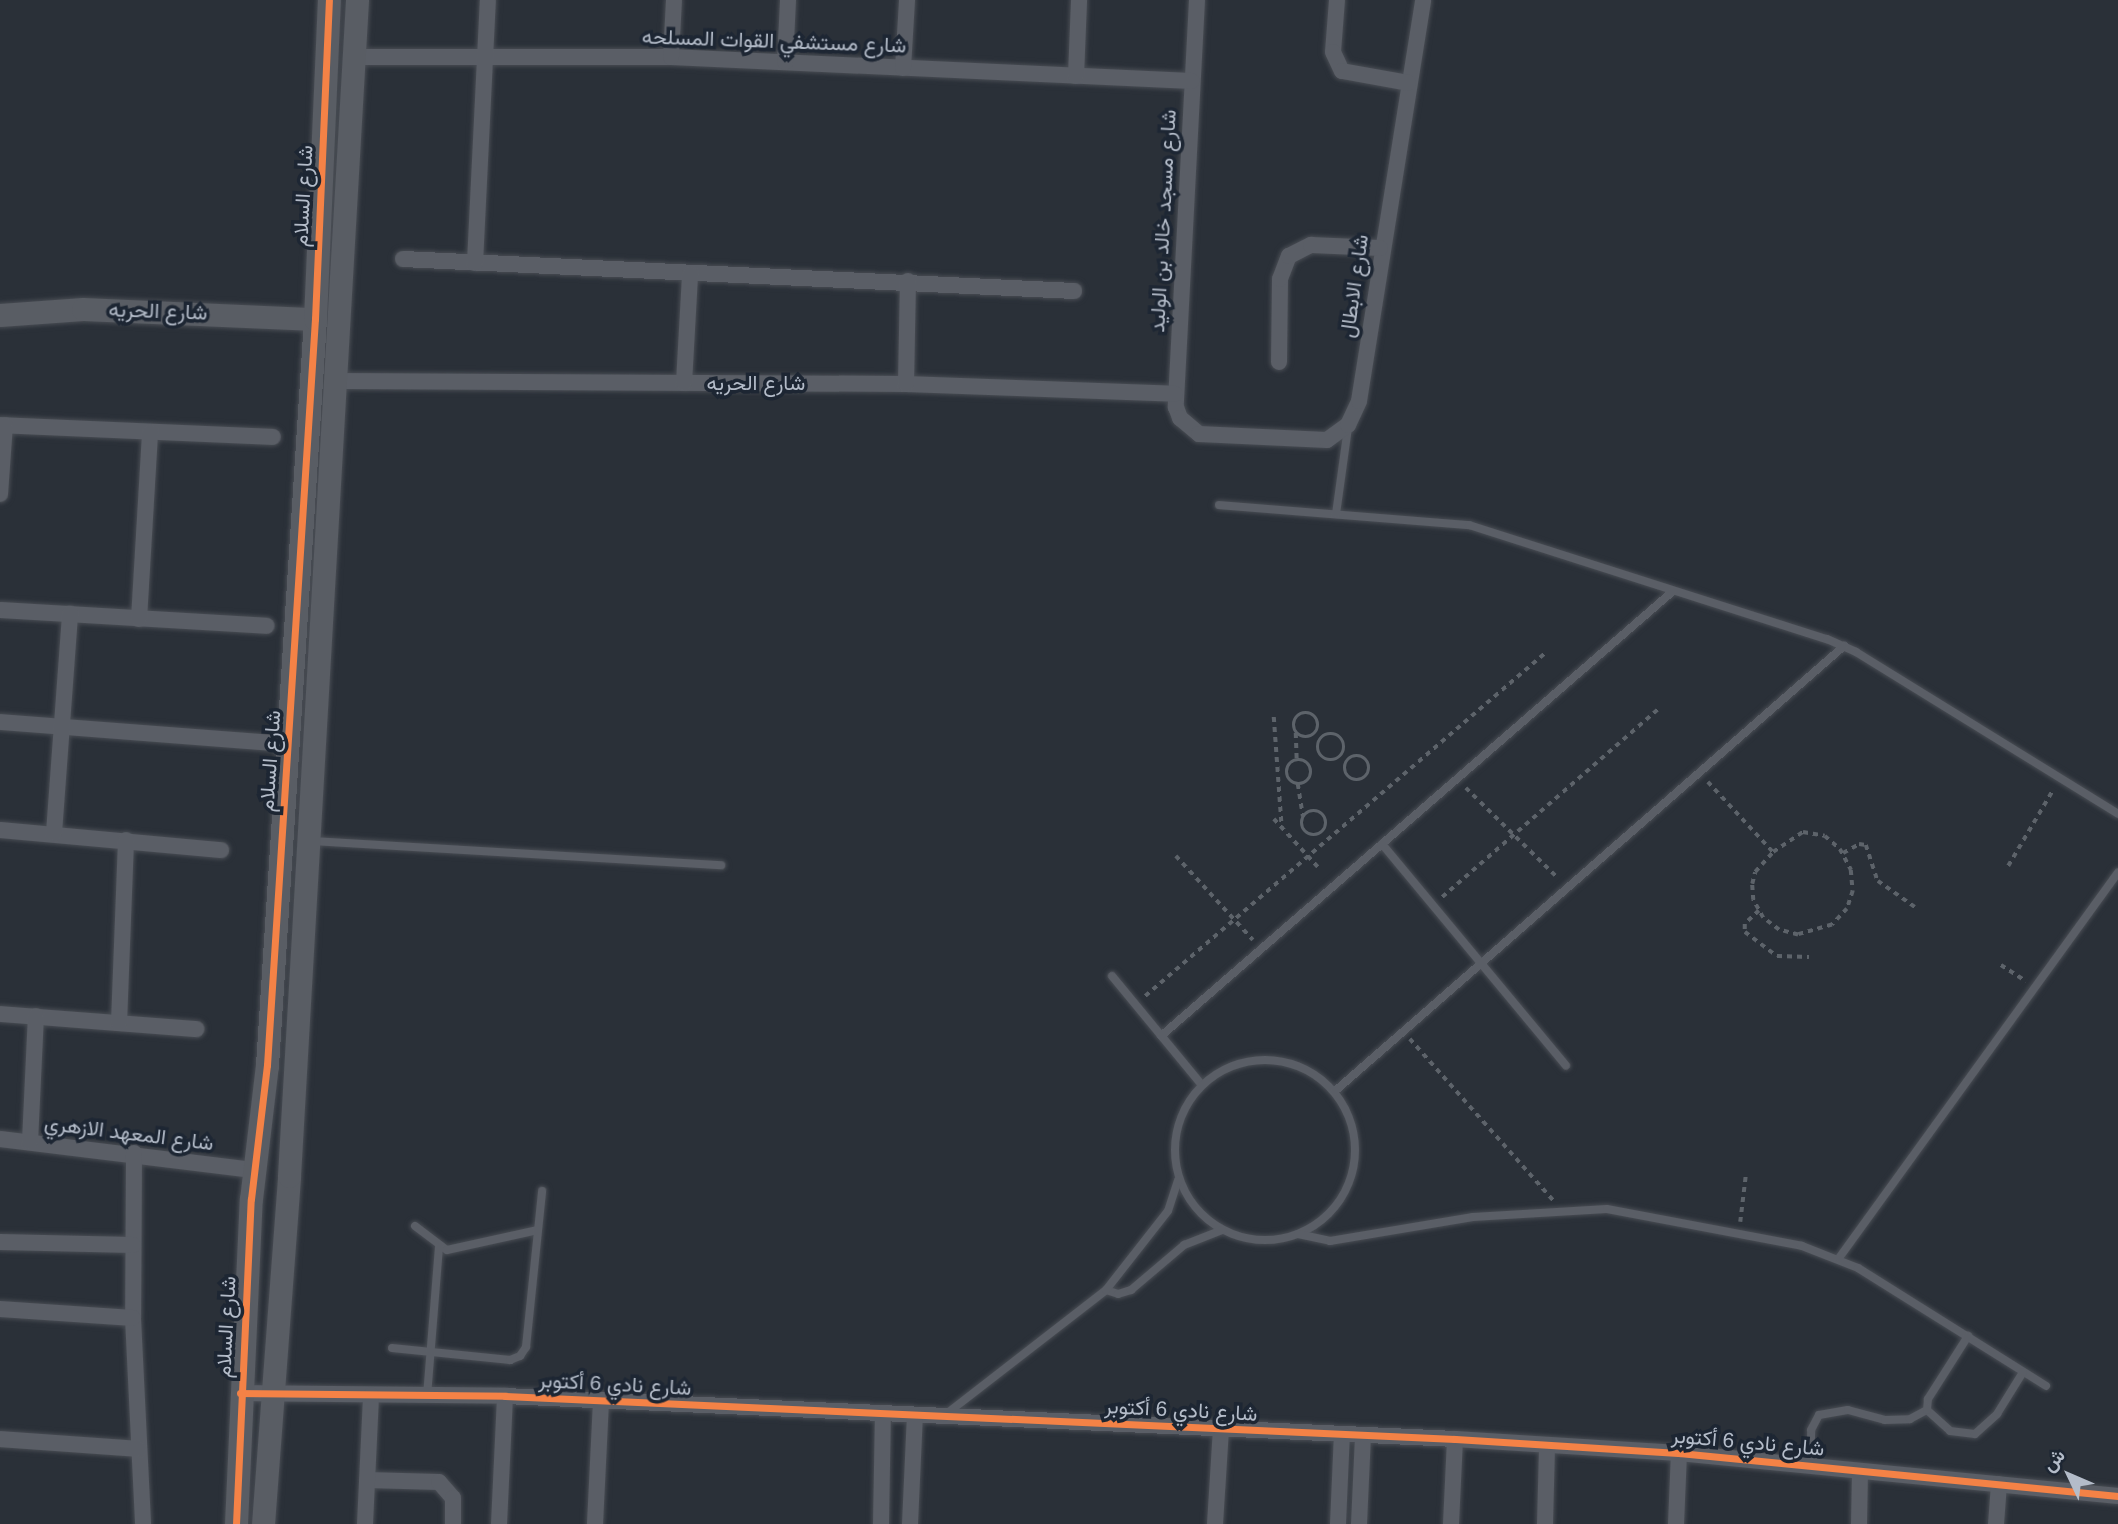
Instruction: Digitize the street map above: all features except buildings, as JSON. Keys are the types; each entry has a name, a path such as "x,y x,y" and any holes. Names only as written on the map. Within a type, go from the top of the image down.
{"street":[{"name":"شارع السلام","path":"236,1524 240,1393 253,1170 267,1065 315,319 330,0"},
{"name":"شارع السلام","path":"263,1524 309,841 357,0"},
{"path":"475,263 488,0"},
{"path":"671,57 674,0"},
{"path":"785,62 788,0"},
{"path":"904,68 907,0"},
{"path":"1076,76 1079,0"},
{"name":"شارع مسجد خالد بن الوليد","path":"1196,0 1175,394 1181,418 1199,434 1327,440 1348,425"},
{"path":"1337,0 1333,52 1342,71 1408,83"},
{"name":"شارع الابطال","path":"1348,425 1359,401 1380,248 1423,0"},
{"name":"شارع مستشفي القوات المسلحه","path":"355,57 671,57 1191,81"},
{"path":"1279,362 1280,279 1289,256 1311,245 1380,248"},
{"path":"403,259 1074,290"},
{"path":"684,383 690,274"},
{"path":"906,384 908,281"},
{"name":"شارع الحريه","path":"0,315 83,309 315,319"},
{"name":"شارع الحريه","path":"337,382 906,384 1175,394"},
{"path":"0,494 3,425 273,437"},
{"path":"139,619 150,432"},
{"path":"0,610 267,626"},
{"path":"54,833 70,614"},
{"path":"0,722 288,744"},
{"path":"0,830 221,850"},
{"path":"118,1023 126,840"},
{"path":"0,1014 196,1029"},
{"path":"30,1142 36,1016"},
{"path":"267,1065 295,1067"},
{"name":"شارع المعهد الازهري","path":"0,1139 134,1153 253,1170"},
{"path":"134,1153 133,1318 142,1524"},
{"path":"0,1242 133,1245"},
{"path":"0,1309 133,1318"},
{"name":"شارع نادي 6 أكتوبر","path":"240,1393 505,1396 1455,1439 1679,1452 2118,1496"},
{"path":"365,1524 371,1395"},
{"path":"499,1524 505,1396"},
{"path":"595,1524 601,1401"},
{"path":"881,1524 883,1413"},
{"path":"911,1524 915,1415"},
{"path":"1215,1524 1221,1430"},
{"path":"1338,1524 1342,1434"},
{"path":"1359,1524 1363,1435"},
{"path":"0,1439 139,1449"},
{"path":"1451,1524 1455,1439"},
{"path":"1545,1524 1547,1445"},
{"path":"1676,1524 1679,1452"},
{"path":"1859,1524 1860,1471"},
{"path":"367,1480 439,1482 453,1498 453,1524"},
{"path":"1996,1524 1998,1485"}],"lane":[{"path":"1336,514 1348,425"},
{"path":"1219,505 1480,528 1844,646 2118,814"},
{"path":"1161,1036 1672,592"},
{"path":"1334,1092 1844,646"},
{"path":"309,841 721,865"},
{"path":"1382,844 1566,1066"},
{"path":"1839,1258 2118,872"},
{"path":"1112,976 1202,1085"},
{"path":"943,1416 1106,1290 1168,1211 1178,1177 1177,1128 1202,1085 1229,1067 1278,1060 1309,1071 1334,1092 1354,1138 1352,1172 1327,1215 1298,1234 1268,1240 1222,1230 1195,1208 1178,1177"},
{"path":"392,1348 510,1360 520,1356 526,1347 542,1191"},
{"path":"1298,1234 1330,1241 1473,1217 1607,1209 1739,1234 1839,1258 2046,1386"},
{"path":"415,1226 439,1247 455,1250 538,1230"},
{"path":"1106,1290 1118,1294 1131,1290 1184,1245 1222,1230"},
{"path":"428,1396 439,1247"},
{"path":"1927,1410 1928,1399 1968,1336"},
{"path":"1927,1410 1950,1431 1975,1434 1997,1414 2024,1372"},
{"path":"1810,1466 1811,1430 1819,1415 1847,1410 1899,1421 1927,1410"}],"path":[{"path":"1136,1005 1545,653"},
{"path":"1432,905 1658,709"},
{"path":"1286,773 1297,760 1296,731 1299,715 1310,713 1318,721 1316,732"},
{"path":"1274,717 1282,828"},
{"path":"1296,731 1305,737 1316,732"},
{"path":"1316,732 1321,737 1320,754 1330,760 1340,756 1344,745 1338,735 1321,737"},
{"path":"1340,756 1346,763 1351,778 1362,779 1369,770 1361,756 1346,763"},
{"path":"1297,760 1308,764 1311,775 1298,785"},
{"path":"1699,772 1773,852"},
{"path":"1278,773 1286,773 1298,785 1303,818 1307,833 1324,831 1323,814 1312,811 1303,818"},
{"path":"2008,866 2061,777"},
{"path":"1457,779 1567,888"},
{"path":"1274,819 1318,867"},
{"path":"1811,832 1825,836 1843,853 1853,891 1847,909 1832,925 1810,934 1788,933 1771,925 1759,911 1752,892 1753,878 1773,852 1796,834 1811,832"},
{"path":"1843,853 1859,844 1866,845 1878,881 1915,907"},
{"path":"1176,856 1261,949"},
{"path":"1759,911 1744,927 1753,940 1777,956 1809,957"},
{"path":"2001,965 2035,987"},
{"path":"1404,1032 1563,1210"},
{"path":"1739,1234 1746,1172"}],"cycle path":[{"path":"236,1524 251,1199 267,1065 315,319 329,0"},
{"path":"240,1393 505,1396 1455,1439 1679,1453 2118,1496"}]}
